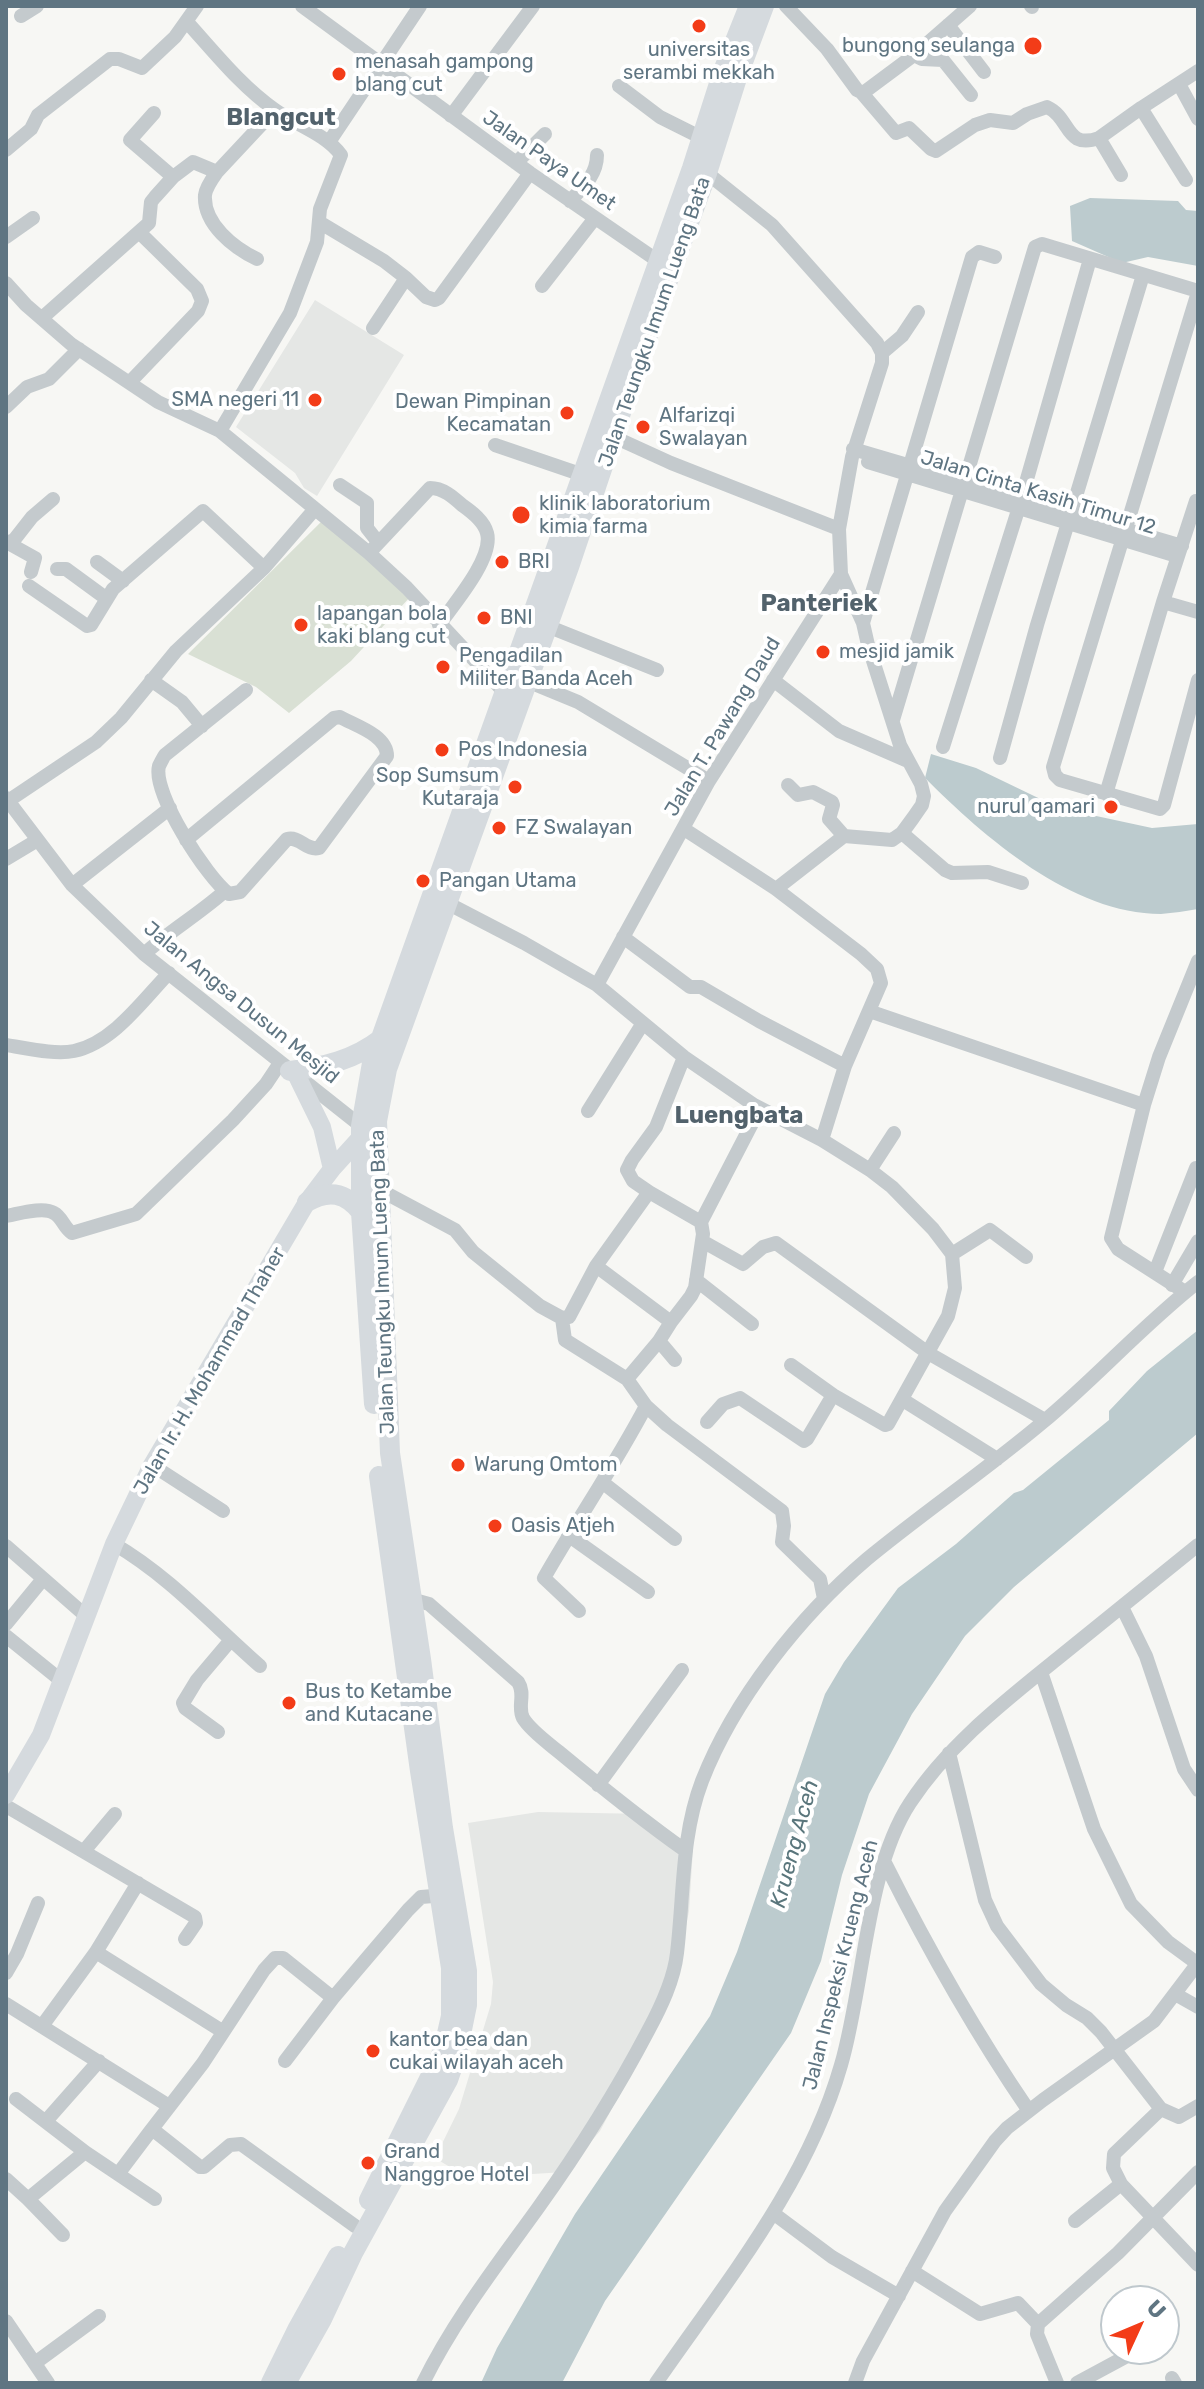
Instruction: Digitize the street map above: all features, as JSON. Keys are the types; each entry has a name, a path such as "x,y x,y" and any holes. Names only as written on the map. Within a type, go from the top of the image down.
{"highway":[{"name":"Jalan Teungku Imum Lueng Bata","path":"279,2380 411,2118 447,2040 451,2016 446,1895 411,1599 381,1413 361,1212 361,1132 372,1063 547,626 707,173 749,6"},
{"name":"Jalan Teungku Imum Lueng Bata","path":"279,2380 322,2319 353,2253 448,2080 467,2005 467,1971 446,1895 377,1465 381,1413 377,1121 387,1069 447,903 456,855 505,693 658,261 702,138 764,6"},
{"path":"289,1070 342,1061 365,1052 381,1039"},
{"path":"307,1202 329,1194 344,1195 361,1212"}],"main road":[{"path":"289,1070 322,1127 332,1169"},
{"name":"Jalan Ir. H. Mohammad Thaher","path":"6,1795 41,1735 114,1544 152,1465 307,1202 361,1132"}],"street":[{"path":"21,16 37,6"},
{"name":"Jalan Paya Umet","path":"302,6 516,163 658,261"},
{"path":"329,142 420,6"},
{"path":"451,116 533,6"},
{"path":"786,6 827,49 896,133 909,128 936,151 975,125 990,120 1013,123 1047,107 1054,110 1079,140 1087,143 1198,71"},
{"path":"861,92 869,91 970,6"},
{"path":"6,150 31,129 38,115 110,59 119,59 142,68 190,12 242,84 275,110 329,142 341,155 320,209 317,242 290,313 220,431"},
{"path":"948,25 984,72"},
{"path":"914,55 922,59 943,60 971,95"},
{"path":"1179,84 1198,119"},
{"path":"619,86 660,117 702,138"},
{"path":"1141,108 1186,180"},
{"path":"257,259 219,232 206,208 205,192 217,172 275,110"},
{"path":"154,113 130,140 173,177"},
{"path":"516,163 545,134"},
{"path":"1099,138 1121,175"},
{"path":"570,201 593,174 597,155"},
{"path":"42,318 140,233 149,223 151,202 173,177 193,162 217,172"},
{"path":"319,222 384,261 426,297 439,298 530,173"},
{"path":"707,173 772,225 877,343 882,353 882,363 852,453 839,529 841,574 863,623 900,745 924,796 922,805 902,833 888,841 844,836 829,819 832,802 813,792 798,795 788,785"},
{"path":"6,237 33,218"},
{"path":"542,286 595,218"},
{"path":"130,382 198,311 202,301 197,289 140,233"},
{"path":"893,720 1034,250 1042,244 1198,292 1053,767 1055,775 1060,780 1160,809 1164,805 1198,680"},
{"path":"863,623 972,257 979,252 995,257"},
{"path":"943,747 1020,502 1090,259"},
{"path":"1000,758 1143,275"},
{"path":"373,328 406,278"},
{"path":"6,283 79,349 172,410 220,431 314,510 374,547"},
{"path":"882,353 902,336 918,312"},
{"path":"6,407 27,387 49,379 79,349"},
{"path":"614,437 671,463 839,529"},
{"path":"495,445 583,475"},
{"path":"852,453 1180,551"},
{"path":"340,485 367,503 366,526 374,547 439,625 505,693"},
{"path":"374,547 430,488 440,489 449,495 482,523 488,542 476,572 439,625"},
{"path":"7,543 14,540 32,517 53,499"},
{"path":"1106,794 1197,499"},
{"path":"7,800 96,742 121,718 176,651 264,568 314,510"},
{"path":"7,543 35,558 30,579 87,626 91,625 123,581 203,511 264,568"},
{"path":"97,562 123,581"},
{"path":"57,569 66,569 107,599"},
{"name":"Jalan T. Pawang Daud","path":"597,985 709,781 841,574"},
{"path":"1163,602 1198,612"},
{"path":"547,626 657,670"},
{"path":"151,680 182,702 202,726"},
{"path":"773,680 839,731 908,761"},
{"path":"527,681 578,702 709,781"},
{"path":"186,840 334,718 340,717 386,745 387,756 319,848 312,848 296,839 287,839 240,892 235,895 225,891 186,840 160,780 160,765 165,755 246,690"},
{"name":"Jalan Angsa Dusun Mesjid","path":"7,800 72,885 144,954 361,1132"},
{"path":"72,885 170,808"},
{"path":"684,829 776,889 877,969 881,983 845,1066 822,1140"},
{"path":"902,833 952,873 988,872 1022,883"},
{"path":"776,889 844,836"},
{"path":"6,859 36,841"},
{"path":"144,954 169,932 197,916 225,891"},
{"path":"447,903 597,985 684,1057 760,1108 822,1140 870,1170 912,1205 952,1254 955,1288 948,1316 890,1423 885,1425 833,1395 791,1365"},
{"path":"623,937 690,987 701,987 845,1066"},
{"path":"1179,1288 1118,1249 1111,1238 1159,1057 1198,961"},
{"path":"6,1045 58,1052 77,1050 116,1028 169,973"},
{"path":"869,1011 1144,1105"},
{"path":"588,1111 643,1023"},
{"path":"684,1057 656,1127 627,1170 633,1181 701,1222"},
{"path":"6,1216 48,1210 57,1215 72,1233 136,1214 266,1084 289,1070"},
{"path":"627,1379 691,1296 702,1241 701,1222 760,1108"},
{"path":"870,1170 894,1133"},
{"path":"1155,1272 1196,1168"},
{"path":"380,1190 455,1230 473,1252 540,1306 562,1318 569,1317 596,1266 649,1192"},
{"path":"952,1254 990,1230 1026,1257"},
{"path":"702,1241 743,1264 763,1247 776,1243 928,1353 1045,1420"},
{"path":"423,2383 474,2297 569,2163 648,2030 671,1982 677,1955 689,1824 702,1782 727,1726 765,1672 824,1599 868,1558 1045,1420 1179,1288 1198,1241"},
{"path":"596,1266 671,1322"},
{"path":"696,1280 752,1324"},
{"path":"1179,1288 1198,1282"},
{"path":"562,1318 565,1340 627,1379 646,1406 688,1442 782,1511 782,1542 820,1579 824,1599"},
{"path":"659,1341 675,1360"},
{"path":"707,1422 723,1404 740,1398 802,1441 806,1440 833,1395"},
{"path":"903,1400 997,1459"},
{"path":"579,1611 544,1578 568,1535 615,1466 646,1406"},
{"path":"152,1465 223,1511"},
{"path":"602,1482 675,1539"},
{"path":"568,1535 648,1592"},
{"path":"114,1544 140,1559 166,1580 260,1666"},
{"name":"Jalan Inspeksi Krueng Aceh","path":"656,2383 773,2213 808,2150 841,2065 879,1883 897,1824 924,1783 949,1753 1041,1672 1198,1545"},
{"path":"6,1546 86,1616"},
{"path":"6,1624 43,1579"},
{"path":"411,1599 429,1604 518,1682 524,1692 521,1707 523,1718 549,1743 598,1785 686,1851"},
{"path":"1122,1607 1146,1656 1184,1769 1198,1790"},
{"path":"6,1636 63,1682"},
{"path":"218,1732 185,1708 183,1703 197,1680 230,1641"},
{"path":"598,1785 682,1670"},
{"path":"855,2383 863,2361 945,2211 983,2155 1007,2128 1154,2021 1198,1964 1168,1942 1131,1904 1094,1829 1041,1672"},
{"path":"949,1753 985,1900 997,1926 1041,1984 1087,2018 1161,2109 1179,2117 1198,2106"},
{"path":"6,1806 195,1917 196,1923 185,1939"},
{"path":"84,1851 115,1814"},
{"path":"885,1863 977,2032 1029,2111"},
{"path":"42,2026 96,1952 138,1883"},
{"path":"285,2061 333,1998 408,1910 421,1897 446,1895"},
{"path":"6,1973 38,1903"},
{"path":"96,1952 222,2031"},
{"path":"118,2174 203,2063 264,1970 278,1956 333,1998"},
{"path":"1175,1994 1198,2007"},
{"path":"6,2004 169,2106"},
{"path":"46,2121 99,2061"},
{"path":"16,2099 85,2152 155,2199"},
{"path":"1161,2109 1114,2154 1113,2168 1121,2184 1198,2265"},
{"path":"152,2129 200,2167 230,2145 241,2144 355,2226"},
{"path":"28,2199 85,2152"},
{"path":"1057,2383 1037,2334 1038,2324 1118,2253 1198,2172"},
{"path":"6,2179 63,2235"},
{"path":"1075,2221 1121,2184"},
{"path":"773,2213 832,2257 899,2296"},
{"path":"912,2271 980,2314 1018,2303 1038,2324"},
{"path":"35,2363 99,2316"},
{"path":"6,2321 48,2383"},
{"path":"1077,2383 1110,2365"}],"shaded area":[{"name":"SMA negeri 11","path":"315,300 404,355 317,496 304,488 295,473 236,427"},
{"name":"lapangan bola kaki blang cut","path":"324,519 411,596 351,661 289,713 256,687 188,654"},
{"path":"538,1812 648,1814 693,1849 689,1911 675,1983 600,2131 565,2172 468,2178 435,2158 459,2109 491,2004 493,1982 468,1823"}],"water":[{"path":"1090,198 1178,201 1186,210 1198,211 1198,266 1148,257 1122,263 1072,241 1070,206"},
{"path":"931,754 976,768 1059,808 1152,828 1198,824 1198,909 1161,914 1128,911 1063,887 1002,847 925,778"},
{"name":"Krueng Aceh","path":"1198,1330 1198,1433 1014,1587 965,1636 912,1714 869,1794 842,1875 821,1961 791,2033 605,2301 562,2383 481,2383 497,2348 575,2214 710,2016 737,1952 825,1694 844,1662 898,1588 1109,1420 1109,1411 1147,1371"}],"place":[{"name":"universitas serambi mekkah","path":"699,26"},
{"name":"bungong seulanga","path":"1033,46"},
{"name":"menasah gampong blang cut","path":"339,74"},
{"name":"SMA negeri 11","path":"315,400"},
{"name":"Dewan Pimpinan Kecamatan","path":"567,413"},
{"name":"Alfarizqi Swalayan","path":"643,427"},
{"name":"klinik laboratorium kimia farma","path":"521,515"},
{"name":"BRI","path":"502,562"},
{"name":"BNI","path":"484,618"},
{"name":"lapangan bola kaki blang cut","path":"301,625"},
{"name":"mesjid jamik","path":"823,652"},
{"name":"Pengadilan Militer Banda Aceh","path":"443,667"},
{"name":"Pos Indonesia","path":"442,750"},
{"name":"Sop Sumsum Kutaraja","path":"515,787"},
{"name":"nurul qamari","path":"1111,807"},
{"name":"FZ Swalayan","path":"499,828"},
{"name":"Pangan Utama","path":"423,881"},
{"name":"Warung Omtom","path":"458,1465"},
{"name":"Oasis Atjeh","path":"495,1526"},
{"name":"Bus to Ketambe and Kutacane","path":"289,1703"},
{"name":"kantor bea dan cukai wilayah aceh","path":"373,2051"},
{"name":"Grand Nanggroe Hotel","path":"368,2163"}],"district":[{"name":"Blangcut","path":"281,118"},
{"name":"Panteriek","path":"819,604"},
{"name":"Luengbata","path":"739,1116"}]}
